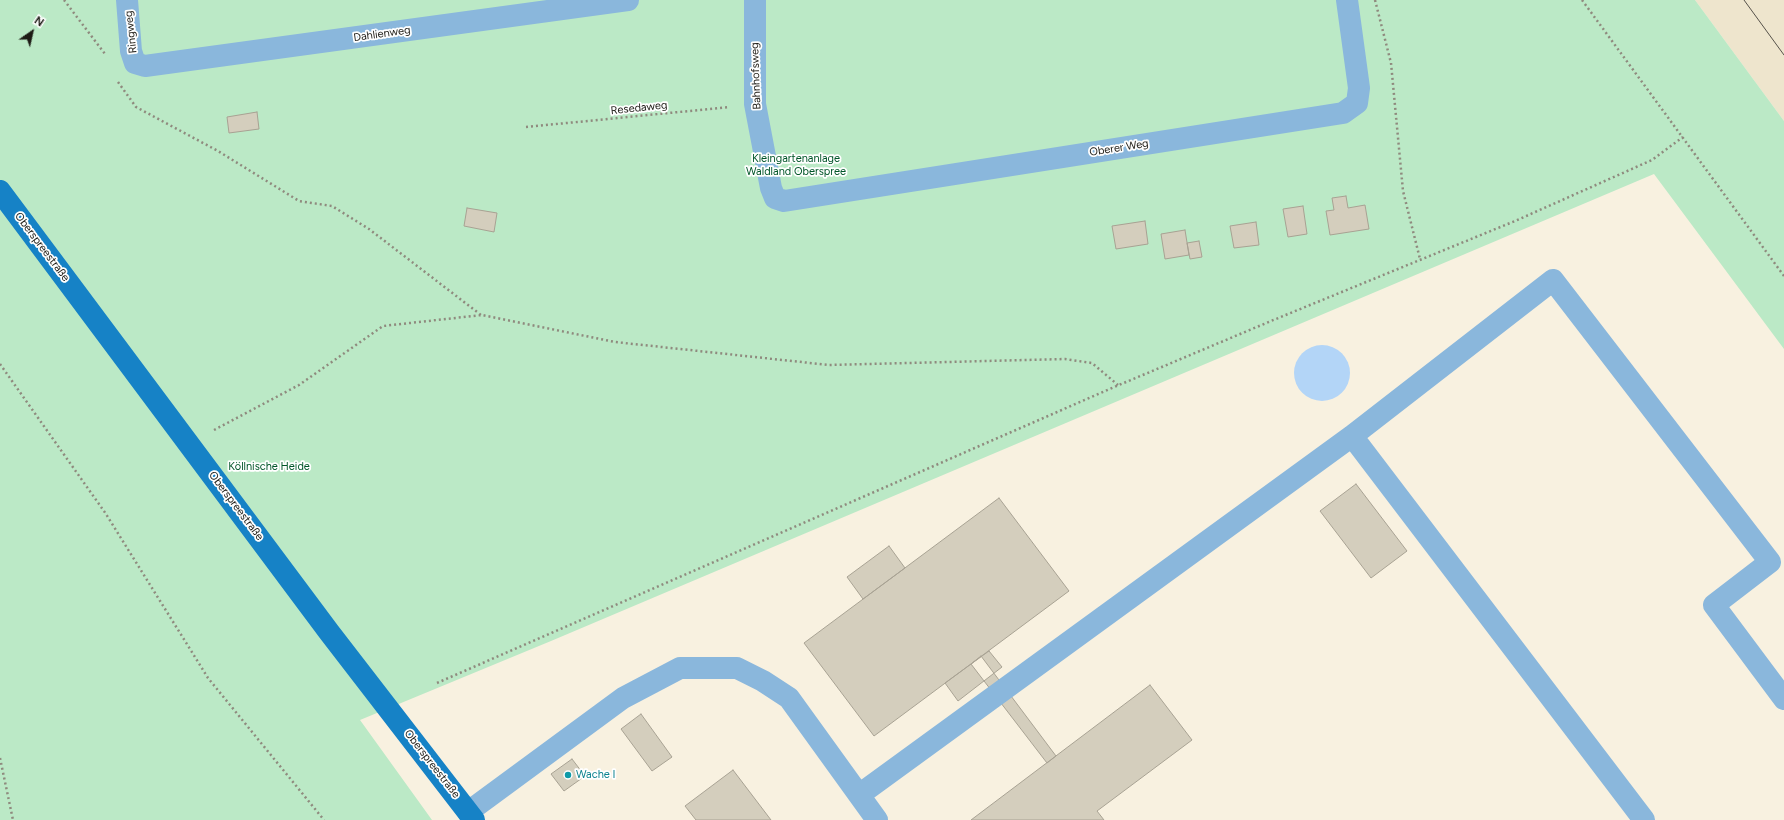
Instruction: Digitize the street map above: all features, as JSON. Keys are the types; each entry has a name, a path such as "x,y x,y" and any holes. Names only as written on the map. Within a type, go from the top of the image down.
{"main road":[{"name":"Oberspreestraße","path":"0,190 329,632 471,816"}],"lane":[{"name":"Ringweg","path":"127,0 131,51 135,63"},
{"name":"Dahlienweg","path":"135,63 146,66 628,0"},
{"name":"Bahnhofsweg","path":"755,0 755,104 771,188 775,198"},
{"name":"Oberer Weg","path":"775,198 784,201 1343,113 1357,103 1359,88 1348,0"},
{"path":"859,795 1352,436 1554,280 1770,562 1714,605 1784,699"},
{"path":"1352,436 1644,820"},
{"path":"471,816 623,698 680,668 737,668 763,681 789,698 877,820"}],"path":[{"path":"64,0 108,59"},
{"path":"1375,0 1391,63 1403,191 1420,259"},
{"path":"1582,0 1784,276"},
{"path":"117,78 119,84 136,107 218,151 299,202 332,206 369,229 482,315"},
{"name":"Resedaweg","path":"526,127 755,104"},
{"path":"437,683 1119,385 1420,259 1515,222 1652,160 1682,137"},
{"path":"214,430 299,385 383,326 482,315 615,342 829,365 1065,359 1092,363 1119,385"},
{"path":"0,364 106,514 208,678 324,820"},
{"path":"0,758 14,820"}],"shaded area":[{"path":"1695,0 1784,0 1784,121"}],"green space":[{"name":"Köllnische Heide","path":"0,0 1695,0 1784,121 1784,349 1654,174 551,641 360,720 432,820 0,820"}],"water":[{"path":"1316,345 1328,345 1338,349 1346,357 1350,367 1350,379 1346,389 1338,397 1328,401 1316,401 1306,397 1298,389 1294,379 1294,367 1298,357 1306,349"}],"building":[{"path":"257,112 259,129 229,133 227,117"},
{"path":"1346,196 1348,208 1365,205 1369,229 1330,235 1326,211 1334,210 1332,198"},
{"path":"1303,206 1307,234 1288,237 1283,209"},
{"path":"467,208 497,213 494,232 464,226"},
{"path":"1145,221 1148,244 1116,249 1112,226"},
{"path":"1256,222 1259,245 1234,248 1230,226"},
{"path":"1185,230 1189,255 1165,259 1161,234"},
{"path":"1199,241 1202,257 1190,259 1187,243"},
{"path":"1356,484 1407,551 1371,578 1320,511"},
{"path":"999,498 1069,591 874,736 804,643"},
{"path":"889,546 905,568 863,599 847,577"},
{"path":"989,651 1002,667 958,701 945,683"},
{"path":"981,656 1056,756 1047,763 971,664"},
{"path":"1150,685 1192,740 1097,811 1104,820 971,820"},
{"path":"641,714 672,757 652,771 621,729"},
{"name":"Wache I","path":"572,759 585,776 564,791 551,774"},
{"path":"733,770 771,820 696,820 685,806"}],"tram line":[{"path":"1744,0 1784,55"}],"place":[{"name":"Wache I","path":"568,775"}],"park label":[{"name":"Kleingartenanlage Waldland Oberspree","path":"796,165"}]}
